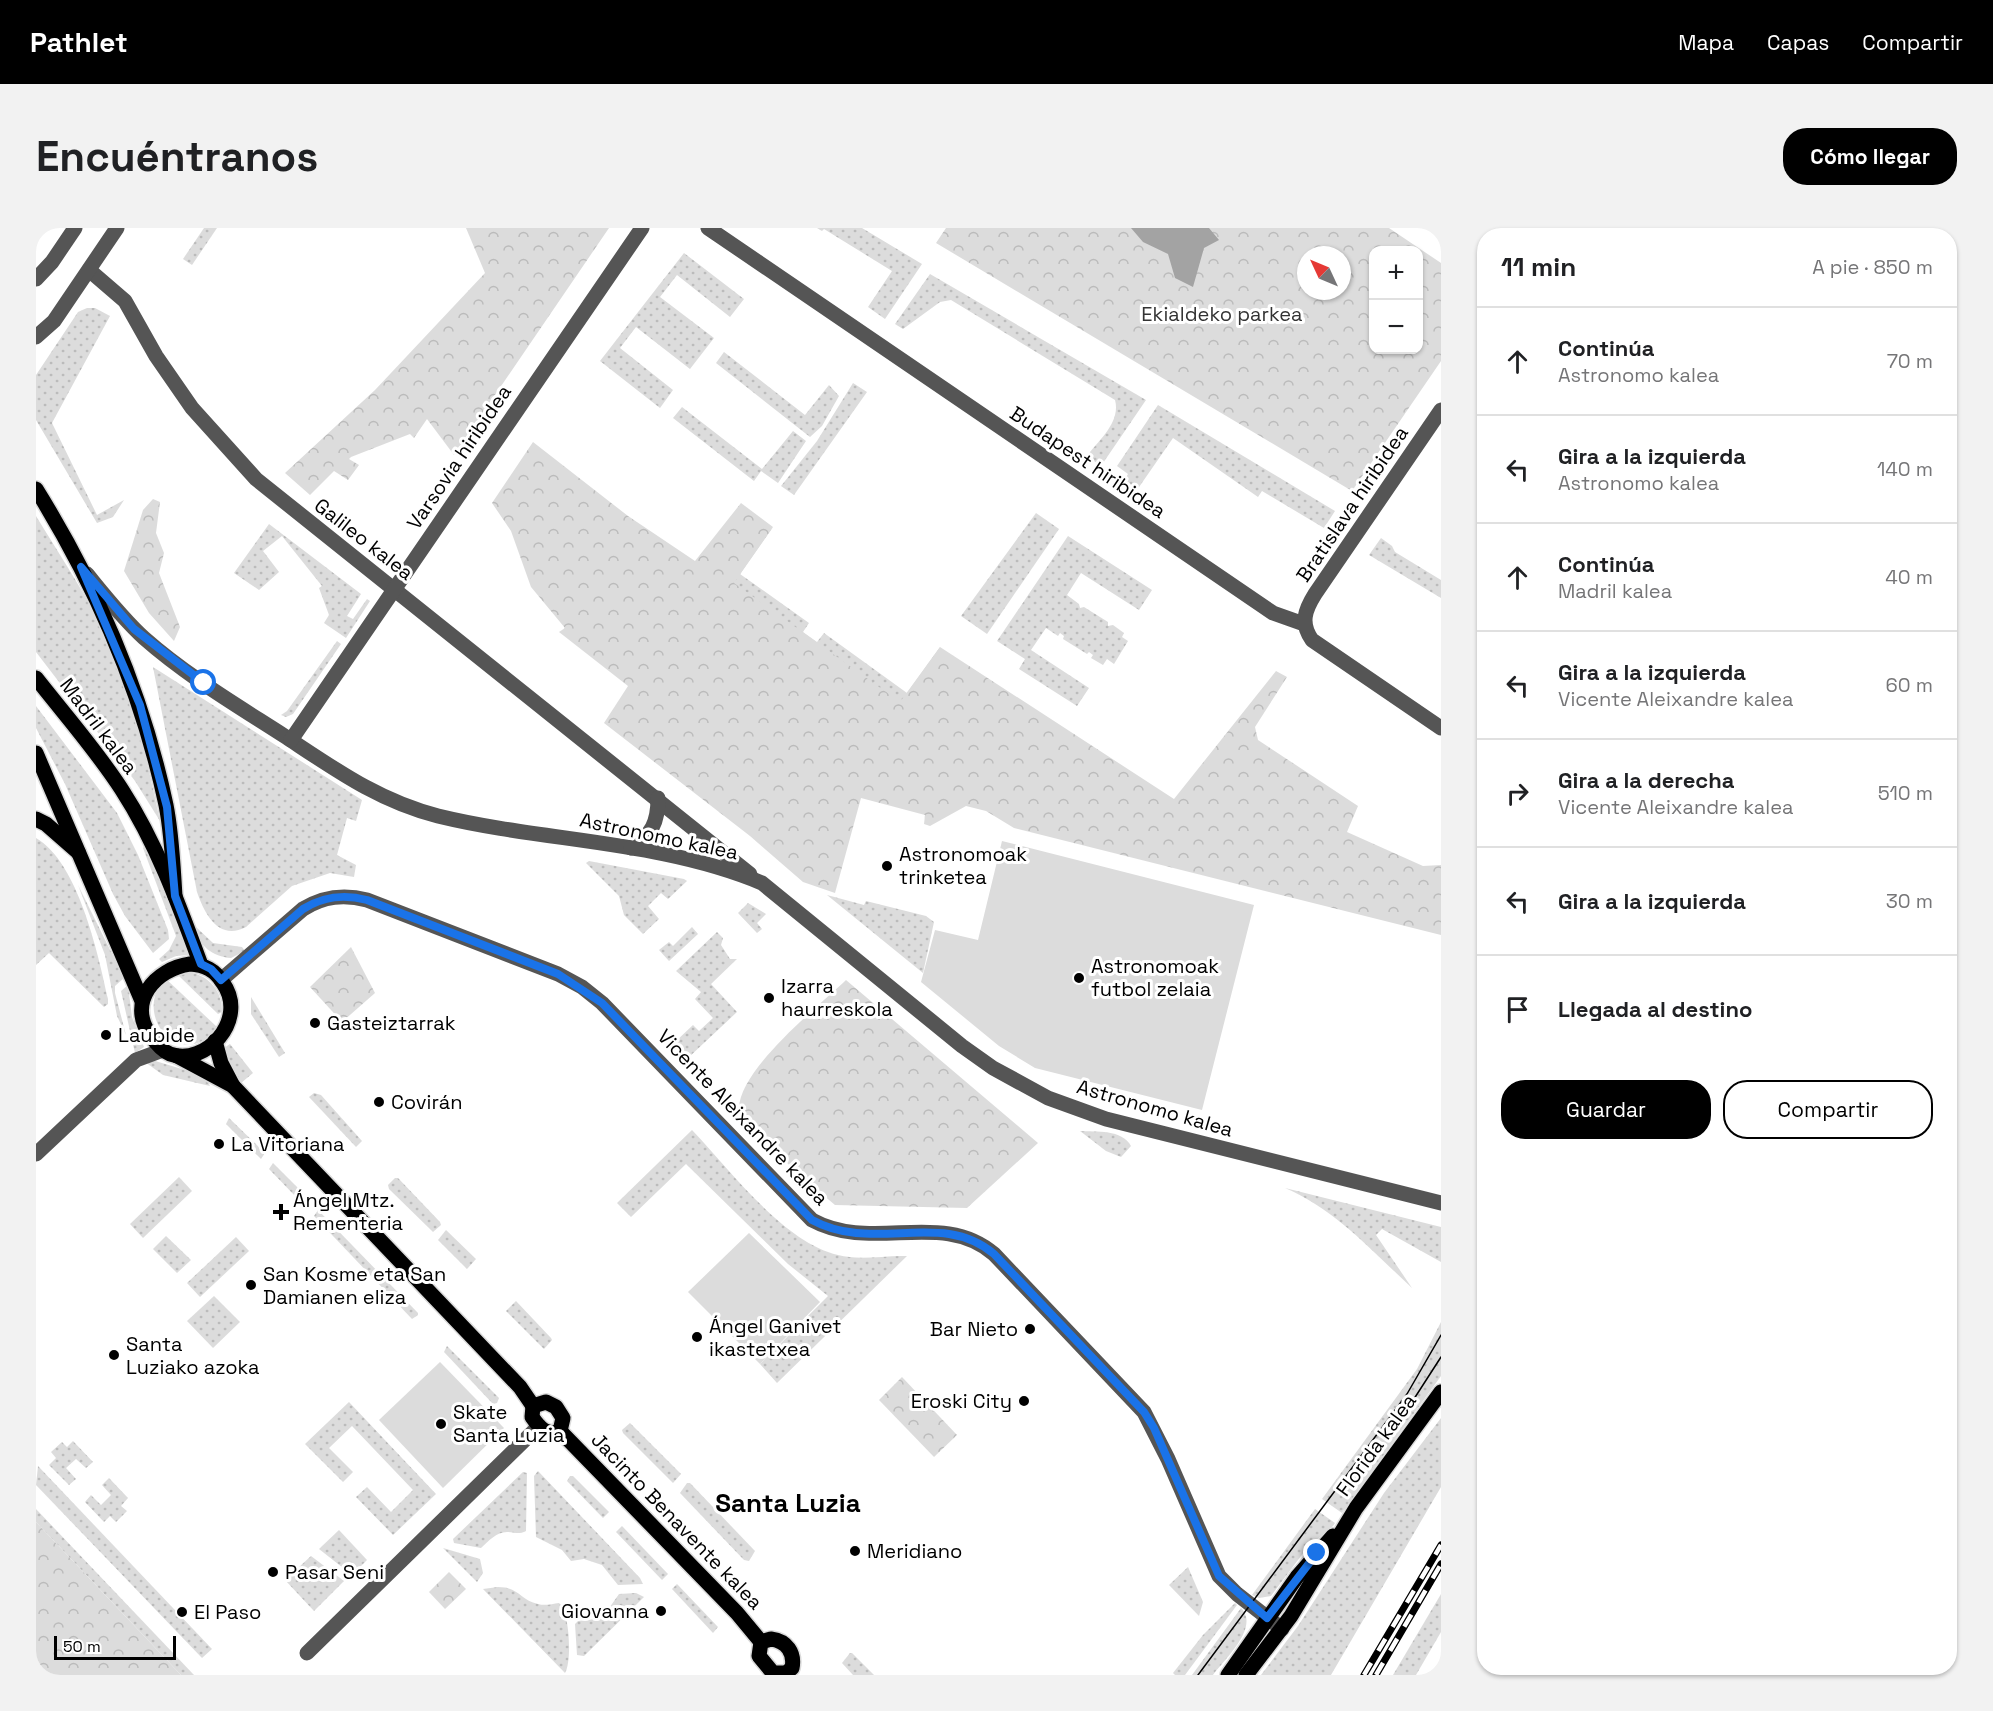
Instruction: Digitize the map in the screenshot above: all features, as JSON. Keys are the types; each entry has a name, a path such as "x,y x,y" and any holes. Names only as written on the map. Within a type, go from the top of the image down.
{"main road":[{"name":"Astronomo kalea","path":"36,489 81,567 140,705 167,807 175,896"},
{"name":"Madril kalea","path":"36,678 122,789 152,845 175,896 201,964"},
{"path":"36,753 142,1001 145,1026 170,1053 233,1086"},
{"path":"36,819 46,824 81,854"},
{"path":"142,1001 153,982 165,971 176,966 201,964 211,969 232,998 233,1008 226,1029 215,1041 194,1053 170,1053"},
{"path":"215,1041 221,1064 233,1086 516,1383 534,1406 532,1417 539,1426 551,1433 560,1431 563,1418 556,1407 546,1402 534,1406"},
{"name":"Florida kalea","path":"1345,1523 1441,1392"},
{"name":"Jacinto Benavente kalea","path":"560,1431 704,1579 761,1642"},
{"path":"1228,1675 1267,1618 1317,1553 1345,1523"},
{"path":"1246,1675 1282,1629 1323,1566 1345,1523"},
{"path":"771,1639 788,1646 793,1656 792,1673 770,1674 757,1650 761,1642 771,1639"}],"street":[{"path":"36,279 52,262 75,228"},
{"path":"36,337 54,321 117,228"},
{"name":"Varsovia hiribidea","path":"291,740 642,228"},
{"name":"Budapest hiribidea","path":"708,228 1273,614 1304,624"},
{"name":"Galileo kalea","path":"89,270 124,302 176,386 238,462 285,503 762,883"},
{"name":"Bratislava hiribidea","path":"1304,624 1306,609 1315,594 1441,410"},
{"name":"Astronomo kalea","path":"81,567 145,639 204,683 351,781 393,801 438,816 631,848 699,862 762,883 962,1046 1030,1089 1072,1108 1106,1119 1441,1203"},
{"path":"1304,624 1311,640 1441,728"},
{"path":"631,848 645,840 655,826 658,798"},
{"name":"Vicente Aleixandre kalea","path":"221,980 303,909 317,901 342,896 367,900 570,979 602,1003 812,1220 836,1231 850,1234 941,1232 958,1234 970,1237 994,1254 1144,1412 1164,1449 1219,1576 1282,1629"},
{"path":"36,1154 136,1060 170,1053"},
{"path":"307,1653 539,1426"}],"green space":[{"path":"204,228 217,228 192,265 183,259"},
{"path":"466,228 609,228 454,455 427,419 414,438 410,434 351,457 349,459 359,465 348,480 334,471 310,495 285,473 375,390 485,273"},
{"path":"817,228 862,228 922,264 885,319 868,307 892,271 824,229 822,231"},
{"name":"Ekialdeko parkea","path":"946,228 1389,228 1416,246 1369,246 1369,354 1423,354 1423,251 1441,263 1441,361 1352,491 936,243"},
{"path":"684,253 744,299 730,317 677,275 660,297 714,338 690,369 636,327 620,348 673,390 660,408 600,361"},
{"path":"930,274 1146,400 1101,466 1087,456 1112,423 1115,416 1115,400 951,300 940,302 903,329 895,324"},
{"path":"87,308 95,308 110,316 52,423 97,515 124,500 113,517 97,523 36,420 36,375 78,312"},
{"path":"724,352 805,415 829,385 839,396 822,426 810,437 716,363"},
{"path":"853,383 867,392 794,495 781,486 817,441"},
{"path":"1158,405 1335,511 1324,528 1262,491 1258,497 1173,438 1137,490 1124,481 1128,474 1117,466"},
{"path":"682,407 762,469 793,431 806,441 778,483 761,471 754,481 673,418"},
{"path":"533,442 628,516 695,561 741,503 773,527 734,583 900,702 940,647 1174,799 1276,671 1287,677 1255,727 1258,740 1358,806 1347,832 1423,866 1441,865 1441,935 1014,828 986,811 966,806 930,826 924,824 925,815 861,798 835,893 803,882 750,836 604,723 628,686 559,632 565,628 531,587 511,531 492,503"},
{"path":"153,499 160,502 156,533 164,553 159,573 180,627 174,641 149,613 124,571 143,510"},
{"path":"1036,513 1059,529 987,634 961,616"},
{"path":"36,516 89,603 115,657 135,717 160,821 135,781 36,652"},
{"path":"269,524 361,594 347,616 353,619 367,599 370,601 346,638 324,623 329,615 319,588 322,586 282,536 263,551 279,572 259,590 234,573"},
{"path":"773,527 740,574 809,623 803,632 817,642 824,633 907,693 940,647 929,730 698,617"},
{"path":"1068,536 1152,590 1139,610 1081,573 1067,595 1079,604 1080,608 1084,607 1108,622 1108,626 1113,625 1124,633 1122,637 1128,641 1114,664 1107,659 1103,665 1091,658 1093,655 1089,652 1087,654 1063,639 1064,636 1060,633 1058,636 1046,628 1031,650 1089,688 1077,706 1019,669 1025,659 997,641"},
{"path":"1381,538 1392,546 1395,552 1441,580 1441,598 1369,555"},
{"path":"337,641 341,644 293,714 286,717 281,715 287,711"},
{"path":"153,667 362,800 356,821 347,818 337,855 356,865 354,877 330,873 292,886 246,927 228,931 214,923 204,909 197,892"},
{"path":"36,706 117,813 138,855 168,930 169,939 153,953 125,916 113,894 65,784 36,728"},
{"path":"36,838 51,850 75,887 92,934 108,999 108,1004 104,1007 49,953 36,965"},
{"name":"Astronomoak futbol zelaia","path":"1002,841 1254,905 1202,1110 1035,1068 999,1046 921,982 935,930 978,940"},
{"path":"145,846 190,955 176,956 162,962 159,959 169,950 176,936 143,848"},
{"path":"589,861 687,881 668,899 661,893 648,906 659,919 643,934 624,915 619,896 586,863"},
{"path":"78,885 124,978 115,986 115,993 126,1035 117,1016 105,955"},
{"path":"827,895 864,905 866,901 926,916 934,922 923,973"},
{"path":"748,903 766,914 757,923 762,929 757,933 738,913"},
{"path":"196,927 213,943 242,947 245,951 231,958 218,955 207,949 199,939"},
{"path":"692,927 698,934 669,961 659,950 669,942 673,946"},
{"path":"717,932 723,938 721,945 730,959 737,959 711,984 737,1012 688,1058 674,1043 693,1025 699,1031 713,1018 695,999 701,992 676,971"},
{"path":"351,947 375,993 342,1022 310,987"},
{"path":"189,972 209,981 220,997 222,1012 218,1014 179,976 179,973"},
{"path":"165,978 217,1027 204,1040 190,1045 177,1042 166,1035 157,1023 154,1009 156,993"},
{"path":"846,980 1038,1143 967,1208 835,1205 798,1174 740,1115 740,1099 748,1081 762,1062 798,1024"},
{"path":"128,985 132,1017 144,1047 135,1053 121,991"},
{"path":"251,997 285,1053 279,1057 251,1014"},
{"path":"230,1044 253,1073 241,1083 226,1060 224,1048"},
{"path":"152,1060 205,1076 210,1086 163,1075 145,1062"},
{"path":"314,1093 321,1095 362,1141 356,1147 309,1097"},
{"path":"229,1118 265,1153 261,1159 226,1124"},
{"path":"692,1130 759,1203 797,1236 818,1248 846,1257 907,1256 777,1383 760,1364 828,1296 788,1264 686,1164 631,1217 617,1203"},
{"path":"1080,1131 1115,1134 1131,1146 1121,1157 1106,1151"},
{"path":"273,1163 304,1194 298,1199 269,1169"},
{"path":"179,1177 192,1191 143,1238 130,1224"},
{"path":"398,1178 440,1222 441,1225 433,1232 389,1189 388,1185"},
{"path":"1285,1188 1441,1227 1441,1262 1382,1229 1376,1235 1412,1288 1337,1219"},
{"path":"318,1210 418,1315 412,1319 314,1216"},
{"path":"446,1230 476,1259 467,1269 438,1240"},
{"path":"749,1233 820,1302 760,1364 688,1292"},
{"path":"166,1236 191,1260 177,1273 153,1249"},
{"path":"236,1237 249,1251 200,1297 187,1283"},
{"path":"214,1296 240,1322 213,1348 187,1321"},
{"path":"516,1301 551,1338 552,1340 544,1349 506,1311"},
{"path":"1441,1322 1441,1376 1342,1513 1322,1499 1417,1369"},
{"path":"447,1346 499,1398 497,1403 493,1404 444,1352"},
{"name":"Skate Santa Luzia","path":"440,1362 504,1428 443,1488 379,1420"},
{"path":"902,1377 957,1435 934,1457 879,1400"},
{"path":"349,1402 436,1494 393,1535 356,1497 367,1487 391,1512 413,1490 352,1426 329,1448 353,1472 343,1482 305,1444"},
{"path":"1441,1418 1441,1487 1331,1675 1261,1675 1298,1626 1384,1493"},
{"path":"630,1423 681,1474 673,1483 623,1433 622,1430"},
{"path":"73,1441 93,1462 86,1468 76,1459 66,1468 76,1479 69,1485 49,1465 56,1458 51,1452 62,1442 67,1447"},
{"path":"38,1466 212,1649 202,1658 36,1485"},
{"path":"538,1471 640,1578 643,1584 618,1585 602,1565 584,1559 571,1561 562,1550 536,1537 534,1476"},
{"path":"523,1472 527,1473 526,1531 499,1534 481,1548 454,1543 453,1539"},
{"path":"570,1476 573,1476 609,1512 603,1518 567,1481"},
{"path":"109,1478 128,1498 121,1506 127,1511 116,1522 110,1516 104,1522 85,1502 91,1495 101,1505 111,1495 102,1485"},
{"path":"687,1483 690,1483 755,1551 749,1561 744,1560 680,1493"},
{"path":"36,1509 194,1675 181,1675 36,1522"},
{"path":"1315,1509 1335,1523 1333,1526 1307,1548 1271,1596 1259,1598 1252,1595"},
{"path":"36,1522 181,1675 36,1675"},
{"path":"622,1526 668,1574 662,1580 616,1532"},
{"path":"339,1530 367,1560 352,1575 319,1549"},
{"path":"443,1548 480,1559 483,1573 477,1582"},
{"path":"311,1556 344,1581 314,1611 285,1580"},
{"path":"1188,1567 1203,1602 1199,1616 1169,1585"},
{"path":"449,1572 466,1589 445,1609 429,1592"},
{"path":"677,1584 718,1627 713,1633 672,1589"},
{"path":"498,1587 511,1589 527,1600 538,1604 559,1603 563,1608 569,1637 569,1659 565,1673 483,1589"},
{"path":"636,1593 644,1597 584,1656 577,1655 575,1624 578,1621 595,1619 605,1614 619,1594"},
{"path":"1441,1594 1441,1632 1416,1675 1393,1675"},
{"path":"1235,1603 1237,1605 1185,1675 1175,1675 1173,1673 1203,1635"},
{"path":"1241,1608 1246,1616 1246,1624 1239,1643 1213,1675 1192,1675"},
{"path":"850,1653 874,1675 853,1675 842,1663"}],"shaded area":[{"path":"1131,228 1209,228 1219,240 1204,248 1193,287 1175,278 1168,254 1143,242"}],"tram line":[{"path":"1198,1675 1407,1394 1441,1335"},
{"path":"1412,1402 1441,1357"}],"railway":[{"path":"1364,1675 1441,1545"},
{"path":"1376,1675 1441,1564"}],"place":[{"name":"Astronomoak trinketea","path":"887,866"},
{"name":"Astronomoak futbol zelaia","path":"1079,978"},
{"name":"Izarra haurreskola","path":"769,998"},
{"name":"Gasteiztarrak","path":"315,1023"},
{"name":"Laubide","path":"106,1035"},
{"name":"Covirán","path":"379,1102"},
{"name":"La Vitoriana","path":"219,1144"},
{"name":"Ángel Mtz. Rementeria","path":"281,1212"},
{"name":"San Kosme eta San Damianen eliza","path":"251,1285"},
{"name":"Bar Nieto","path":"1030,1329"},
{"name":"Ángel Ganivet ikastetxea","path":"697,1337"},
{"name":"Santa Luziako azoka","path":"114,1355"},
{"name":"Eroski City","path":"1024,1401"},
{"name":"Skate Santa Luzia","path":"441,1424"},
{"name":"Meridiano","path":"855,1551"},
{"name":"Pasar Seni","path":"273,1572"},
{"name":"Giovanna","path":"661,1611"},
{"name":"El Paso","path":"182,1612"}],"district":[{"name":"Santa Luzia","path":"788,1503"}],"route":[{"path":"204,683 163,654 134,629 81,567 130,676 140,705 167,807 175,896 201,964 211,969 221,980 303,909 317,901 342,896 367,900 570,979 593,994 812,1220 824,1227 850,1234 941,1232 958,1234 970,1237 994,1254 1144,1412 1154,1428 1219,1576 1267,1618 1317,1553"}]}
